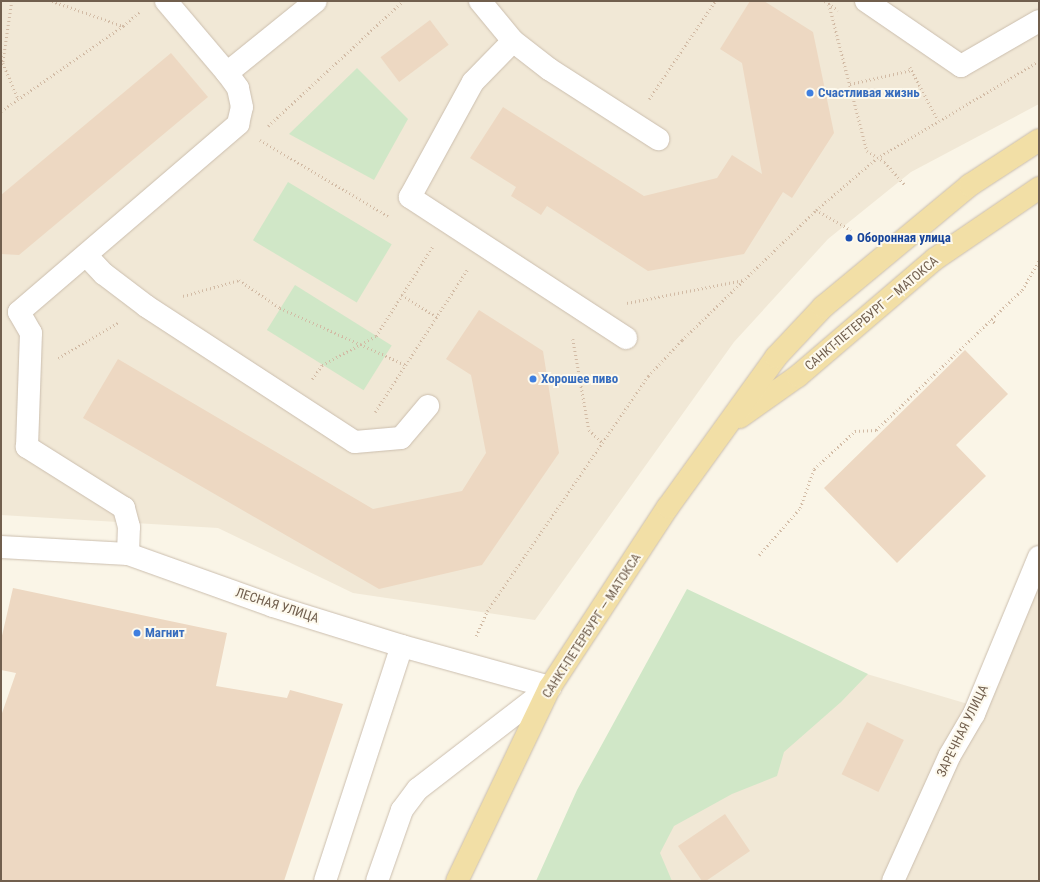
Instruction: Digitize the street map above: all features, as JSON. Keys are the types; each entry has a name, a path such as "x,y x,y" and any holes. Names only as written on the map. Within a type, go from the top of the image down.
{"main road":[{"name":"САНКТ-ПЕТЕРБУРГ — МАТОКСА","path":"457,881 550,687 668,507 776,357 823,307 970,185 1039,140"},
{"name":"САНКТ-ПЕТЕРБУРГ — МАТОКСА","path":"726,427 798,376 935,259 1039,188"}],"street":[{"path":"227,73 316,1"},
{"path":"480,1 514,41 549,69 658,139"},
{"path":"866,1 961,66 1039,21"},
{"path":"128,554 129,527 124,508 27,447 30,333 10,311 86,255 238,124 242,107 238,88 227,73 156,4"},
{"path":"514,41 473,82 410,197 626,338"},
{"path":"86,255 104,274 146,306 355,442 401,438 428,406"},
{"name":"ЛЕСНАЯ УЛИЦА","path":"1,547 128,554 273,606 463,664 550,687"},
{"name":"ЗАРЕЧНАЯ УЛИЦА","path":"893,881 950,755 974,714 1039,557"},
{"path":"325,881 402,646"},
{"path":"377,881 402,810 418,789 550,687"}],"path":[{"path":"12,1 3,63 18,99"},
{"path":"52,1 123,26"},
{"path":"633,123 715,1"},
{"path":"1,111 156,4"},
{"path":"829,4 867,151 885,162 905,185"},
{"path":"463,664 487,611 648,376 816,210 877,158 1039,61"},
{"path":"850,84 911,70"},
{"path":"238,124 393,219"},
{"path":"816,210 851,230"},
{"path":"427,240 440,248"},
{"path":"296,403 322,365 376,336 434,244"},
{"path":"759,555 800,508 814,469 855,430 876,430 1022,290 1039,261"},
{"path":"464,262 477,270"},
{"path":"355,442 470,266"},
{"path":"586,312 744,280"},
{"path":"402,295 436,317"},
{"path":"991,320 995,323"},
{"path":"572,332 589,430 603,443"}],"shaded area":[{"path":"1,1 1039,1 1039,104 911,172 828,239 734,342 535,620 353,593 218,528 1,515"},
{"path":"1039,588 1039,881 636,881 630,821 840,666 978,707"}],"green space":[{"path":"357,68 408,119 374,180 289,134"},
{"path":"288,182 392,244 357,303 253,240"},
{"path":"295,285 392,345 364,390 267,330"},
{"path":"687,589 868,674 841,702 784,752 777,776 732,794 674,826 660,853 672,881 536,881 577,790"}],"building":[{"path":"750,1 764,1 813,32 834,133 792,198 783,192 744,254 648,271 547,206 541,215 511,196 516,187 470,158 503,107 644,196 717,178 732,155 762,174 742,63 720,49"},
{"path":"430,20 449,45 399,82 380,57"},
{"path":"171,53 208,97 19,255 1,254 1,195"},
{"path":"479,310 543,351 559,453 482,565 379,589 83,418 118,359 373,509 462,491 486,453 471,375 446,359"},
{"path":"965,350 1008,394 956,445 986,476 897,563 824,488"},
{"path":"13,588 227,633 216,686 287,698 290,690 343,704 284,881 1,881 1,716 16,673 1,670 1,640"},
{"path":"867,722 904,740 878,792 842,774"},
{"path":"725,814 750,851 706,881 702,881 678,846"}],"place":[{"name":"Счастливая жизнь","path":"810,93"},
{"name":"Оборонная улица","path":"849,238"},
{"name":"Хорошее пиво","path":"533,379"},
{"name":"Магнит","path":"137,633"}]}
